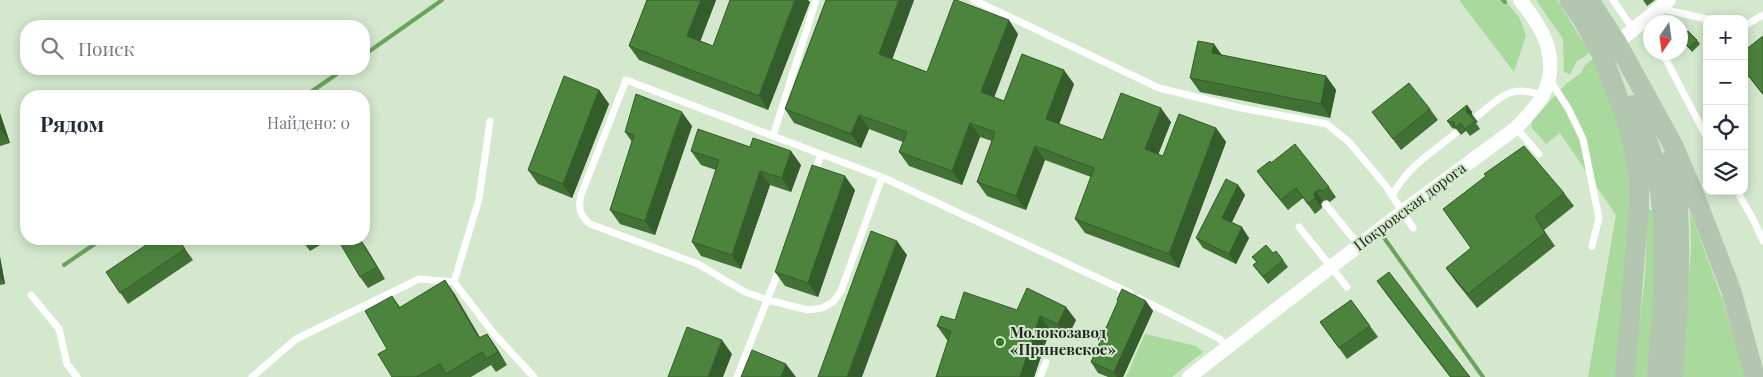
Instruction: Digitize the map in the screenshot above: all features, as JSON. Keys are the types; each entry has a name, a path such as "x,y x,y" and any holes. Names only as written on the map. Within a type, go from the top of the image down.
{"main road":[{"path":"1569,0 1583,20 1610,50 1663,124 1698,204 1731,290 1755,377"},
{"path":"1589,0 1610,50 1616,74 1643,127 1657,172 1661,198 1664,270 1657,377"},
{"path":"1610,50 1634,149 1639,180 1638,239 1625,377"},
{"path":"1663,124 1668,157 1674,177 1679,226 1680,270 1674,377"}],"street":[{"name":"Покровская дорога","path":"1189,377 1331,266 1516,128 1542,96 1549,78 1551,57 1544,35 1534,17 1520,0"},
{"path":"1610,50 1634,29 1646,22 1664,4"}],"lane":[{"path":"774,136 816,0"},
{"path":"974,0 1159,88 1241,108 1327,124 1349,142 1386,186 1413,228"},
{"path":"1613,0 1634,29"},
{"path":"1664,4 1703,18"},
{"path":"1748,24 1763,15"},
{"path":"1666,60 1703,130"},
{"path":"1549,78 1568,108 1583,139 1599,218 1592,246"},
{"path":"882,177 841,291 832,302 822,308 808,310 768,300 746,292 698,264 590,224 582,217 578,206 626,80 882,177 1096,276 1220,338 1227,347"},
{"path":"1476,117 1514,90 1528,91 1542,96"},
{"path":"454,282 479,199 490,121"},
{"path":"1516,128 1539,154"},
{"path":"1392,196 1403,177 1413,167 1456,133"},
{"path":"812,181 822,154"},
{"path":"1739,195 1763,241"},
{"path":"1326,205 1359,245"},
{"path":"1300,227 1347,287"},
{"path":"737,377 782,264"},
{"path":"252,377 296,339 419,279 454,282 495,336 534,377"},
{"path":"31,295 59,329 67,364 78,377"},
{"path":"1040,377 1046,362"}],"green space":[{"path":"1459,0 1505,0 1519,17 1526,35 1514,72"},
{"path":"1536,0 1557,0 1590,53 1577,61 1570,74 1564,72 1563,39"},
{"path":"1593,59 1616,106 1632,184 1616,377 1588,377 1616,215 1560,133 1546,144 1531,127 1533,119"},
{"path":"1648,210 1653,210 1656,278 1650,377 1633,377 1645,277"},
{"path":"1690,212 1723,301 1746,377 1682,377 1691,248"},
{"path":"1145,334 1196,346 1203,352 1172,377 1126,377"}],"building":[{"path":"647,0 701,0 687,36 713,46 730,0 795,0 759,96 629,46"},
{"path":"826,0 899,0 879,54 927,72 954,0 1009,20 981,92 1004,101 1022,54 1064,70 1046,119 1103,140 1121,93 1161,108 1145,149 1163,156 1179,114 1216,128 1169,254 1075,219 1094,168 1035,146 1016,196 977,182 995,132 970,123 952,171 899,152 907,132 859,115 851,134 785,109"},
{"path":"1688,31 1697,40 1688,47"},
{"path":"1763,36 1763,94 1748,75 1748,48"},
{"path":"1198,41 1214,44 1212,53 1326,76 1321,104 1190,78"},
{"path":"564,76 599,90 563,184 528,170"},
{"path":"1409,83 1430,109 1393,139 1372,112"},
{"path":"636,94 682,112 645,221 610,210 634,135 625,132"},
{"path":"1467,105 1466,111 1468,114 1472,114 1470,116 1475,121 1465,129 1461,123 1455,128 1454,122 1447,121"},
{"path":"698,129 750,147 753,138 791,151 782,178 760,171 732,255 692,242 719,160 691,151"},
{"path":"1295,144 1329,187 1323,191 1316,191 1314,194 1315,198 1308,204 1296,188 1281,200 1257,171 1270,161 1271,163"},
{"path":"1524,146 1564,193 1535,216 1545,233 1468,294 1446,268 1471,248 1443,209 1486,176 1484,174"},
{"path":"812,165 845,176 808,283 775,272"},
{"path":"1226,179 1238,185 1222,218 1242,227 1229,254 1196,238"},
{"path":"871,231 897,241 847,377 818,377"},
{"path":"146,245 182,245 185,249 120,293 106,272"},
{"path":"341,245 364,245 377,267 360,277"},
{"path":"1266,245 1273,253 1276,251 1283,260 1263,277 1253,265 1257,262 1252,257"},
{"path":"1389,272 1470,377 1451,377 1377,281"},
{"path":"445,280 479,338 487,334 498,352 486,359 482,352 446,374 440,364 417,377 392,377 378,354 387,349 365,311 392,296 399,308"},
{"name":"Молокозавод «Приневское»","path":"1027,288 1066,307 1058,324 1040,316 1020,377 936,377 951,331 937,326 941,316 955,320 964,292 1017,310"},
{"path":"1122,289 1146,301 1114,372 1091,362"},
{"path":"1351,300 1370,326 1339,348 1320,322"},
{"path":"687,327 722,340 708,377 668,377"},
{"path":"752,350 786,364 781,377 741,377"}],"waterway":[{"path":"370,51 442,0"},
{"path":"314,90 335,75"},
{"path":"1382,235 1483,377"},
{"path":"64,265 93,245"}],"place":[{"name":"Молокозавод «Приневское»","path":"1000,342"}]}
